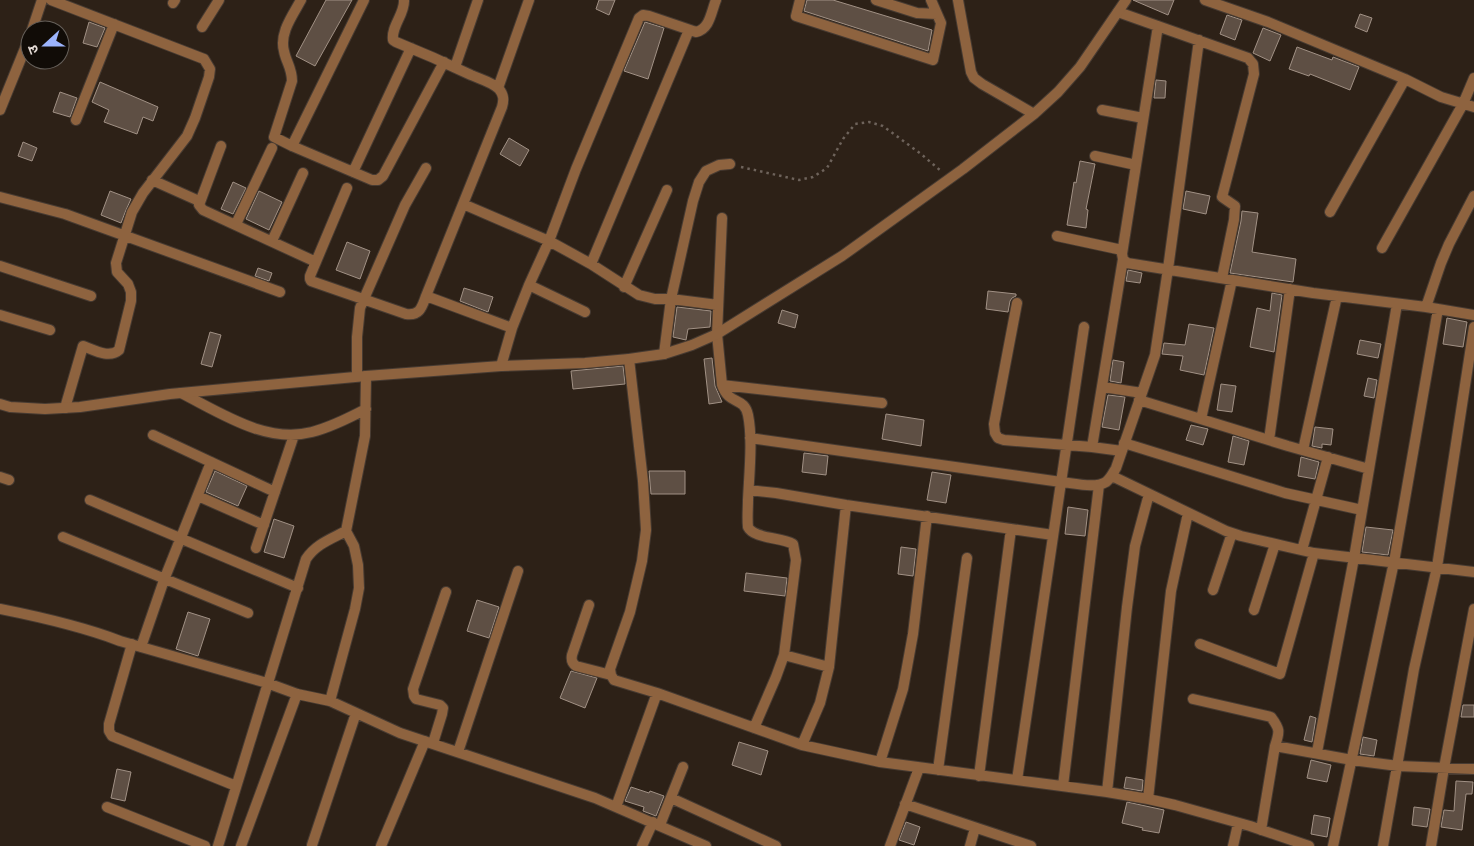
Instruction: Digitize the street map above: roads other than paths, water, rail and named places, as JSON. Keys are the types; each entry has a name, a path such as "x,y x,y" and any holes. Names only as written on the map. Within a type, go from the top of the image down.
{"street":[{"path":"35,20 42,0"},
{"path":"51,0 204,59 210,69 195,118 187,136 152,180 132,212 116,264 117,272 128,284 131,292 131,301 119,350 115,354 109,355 82,346 65,408"},
{"path":"202,26 219,0"},
{"path":"301,0 284,32 282,42 292,71 292,80 274,137 292,146 372,180 378,180 383,176 444,62"},
{"path":"292,146 364,0"},
{"path":"347,188 310,279 406,314 417,314 426,296 504,99 503,94 498,88 393,40 392,34 404,6 404,0"},
{"path":"455,67 478,0"},
{"path":"498,88 529,0"},
{"path":"501,366 512,328 529,285 549,241 576,168 639,18 643,15 649,16 696,32 703,31 707,27 716,0"},
{"path":"800,0 796,16 933,60 941,23 931,0"},
{"path":"876,0 917,13 937,14"},
{"path":"958,0 971,72 974,78 1034,114"},
{"path":"0,404 45,409 80,407 181,393 362,376 629,359 664,354 692,345 717,334 842,256 949,179 1034,114 1058,92 1080,66 1126,0"},
{"path":"1205,0 1268,22 1405,79 1442,97 1474,107"},
{"path":"1118,12 1248,58 1253,64 1254,74 1222,196 1235,206 1234,220 1227,279 1201,419"},
{"path":"76,120 114,24"},
{"path":"1092,447 1103,387 1158,26"},
{"path":"591,264 689,30"},
{"path":"750,438 1061,482 1099,485 1106,482 1116,468 1155,355 1199,40"},
{"path":"354,172 411,48"},
{"path":"0,110 20,61"},
{"path":"1382,248 1463,104 1474,78"},
{"path":"1330,212 1405,79"},
{"path":"1102,110 1143,118"},
{"path":"221,146 199,201 199,205 203,210 316,262"},
{"path":"236,224 272,148"},
{"path":"1095,156 1136,165"},
{"path":"664,354 671,299 699,182 706,171 719,165 730,164"},
{"path":"330,701 359,588 358,565 354,546 346,531 364,436 366,409 357,337 360,308 405,205 426,168"},
{"path":"272,241 303,173"},
{"path":"152,180 199,201"},
{"path":"624,287 667,190"},
{"path":"1426,307 1440,263 1474,196"},
{"path":"0,197 65,214 280,292"},
{"path":"463,204 549,241 591,264 639,295 718,306"},
{"path":"722,218 717,334 722,385 725,394 729,398 741,403 746,408 748,417 750,438 748,522 750,531 755,534 793,544 796,560 784,655 754,728"},
{"path":"1057,236 1123,255 1127,264 1337,296 1426,307 1474,316"},
{"path":"0,266 91,296"},
{"path":"529,285 585,312"},
{"path":"1269,440 1290,289"},
{"path":"426,296 512,328"},
{"path":"1303,450 1337,296"},
{"path":"1017,304 994,424 995,433 998,438 1066,446 1123,447 1285,493 1362,510"},
{"path":"1317,752 1354,558 1397,304"},
{"path":"1333,846 1394,562 1438,309"},
{"path":"0,315 50,330"},
{"path":"1017,780 1084,327"},
{"path":"1383,846 1414,669 1437,567 1474,327"},
{"path":"629,359 643,481 646,530 642,560 630,612 610,669 614,680 657,693 802,745 880,762 1148,799 1261,830 1308,846"},
{"path":"722,385 882,404"},
{"path":"1103,387 1140,396 1201,419 1369,469"},
{"path":"181,393 247,426 271,434 294,435 312,432 335,424 366,409"},
{"path":"153,435 275,492"},
{"path":"256,548 294,435"},
{"path":"1302,550 1328,457"},
{"path":"211,462 137,645 109,724 109,731 112,736 236,786"},
{"path":"1112,476 1232,533 1314,553 1474,572"},
{"path":"1063,786 1099,485"},
{"path":"749,490 1053,535"},
{"path":"1107,792 1135,546 1149,494"},
{"path":"198,496 264,525"},
{"path":"90,500 298,588"},
{"path":"802,745 820,703 829,667 846,505"},
{"path":"1148,799 1171,591 1188,512"},
{"path":"880,762 903,689 913,634 927,516"},
{"path":"979,776 1011,529"},
{"path":"218,846 306,559 311,551 319,545 346,531"},
{"path":"1214,590 1232,533"},
{"path":"63,538 248,613"},
{"path":"1254,610 1275,544"},
{"path":"1200,644 1280,674 1314,553"},
{"path":"938,770 967,558"},
{"path":"458,752 518,571"},
{"path":"381,846 443,708 440,705 416,698 413,689 446,592"},
{"path":"589,605 571,660 576,666 611,675"},
{"path":"0,609 101,634 297,694 330,701 400,733 616,806 706,846"},
{"path":"1431,846 1474,609"},
{"path":"784,655 829,667"},
{"path":"616,806 657,693"},
{"path":"241,846 297,694"},
{"path":"1193,699 1271,717 1277,726 1279,732 1261,830"},
{"path":"312,845 356,713"},
{"path":"1275,746 1398,766 1474,769"},
{"path":"642,846 671,798 683,767"},
{"path":"890,846 920,768"},
{"path":"671,798 776,846"},
{"path":"905,804 1026,845"},
{"path":"108,807 206,846"},
{"path":"1232,846 1238,824"},
{"path":"970,846 975,828"}]}
